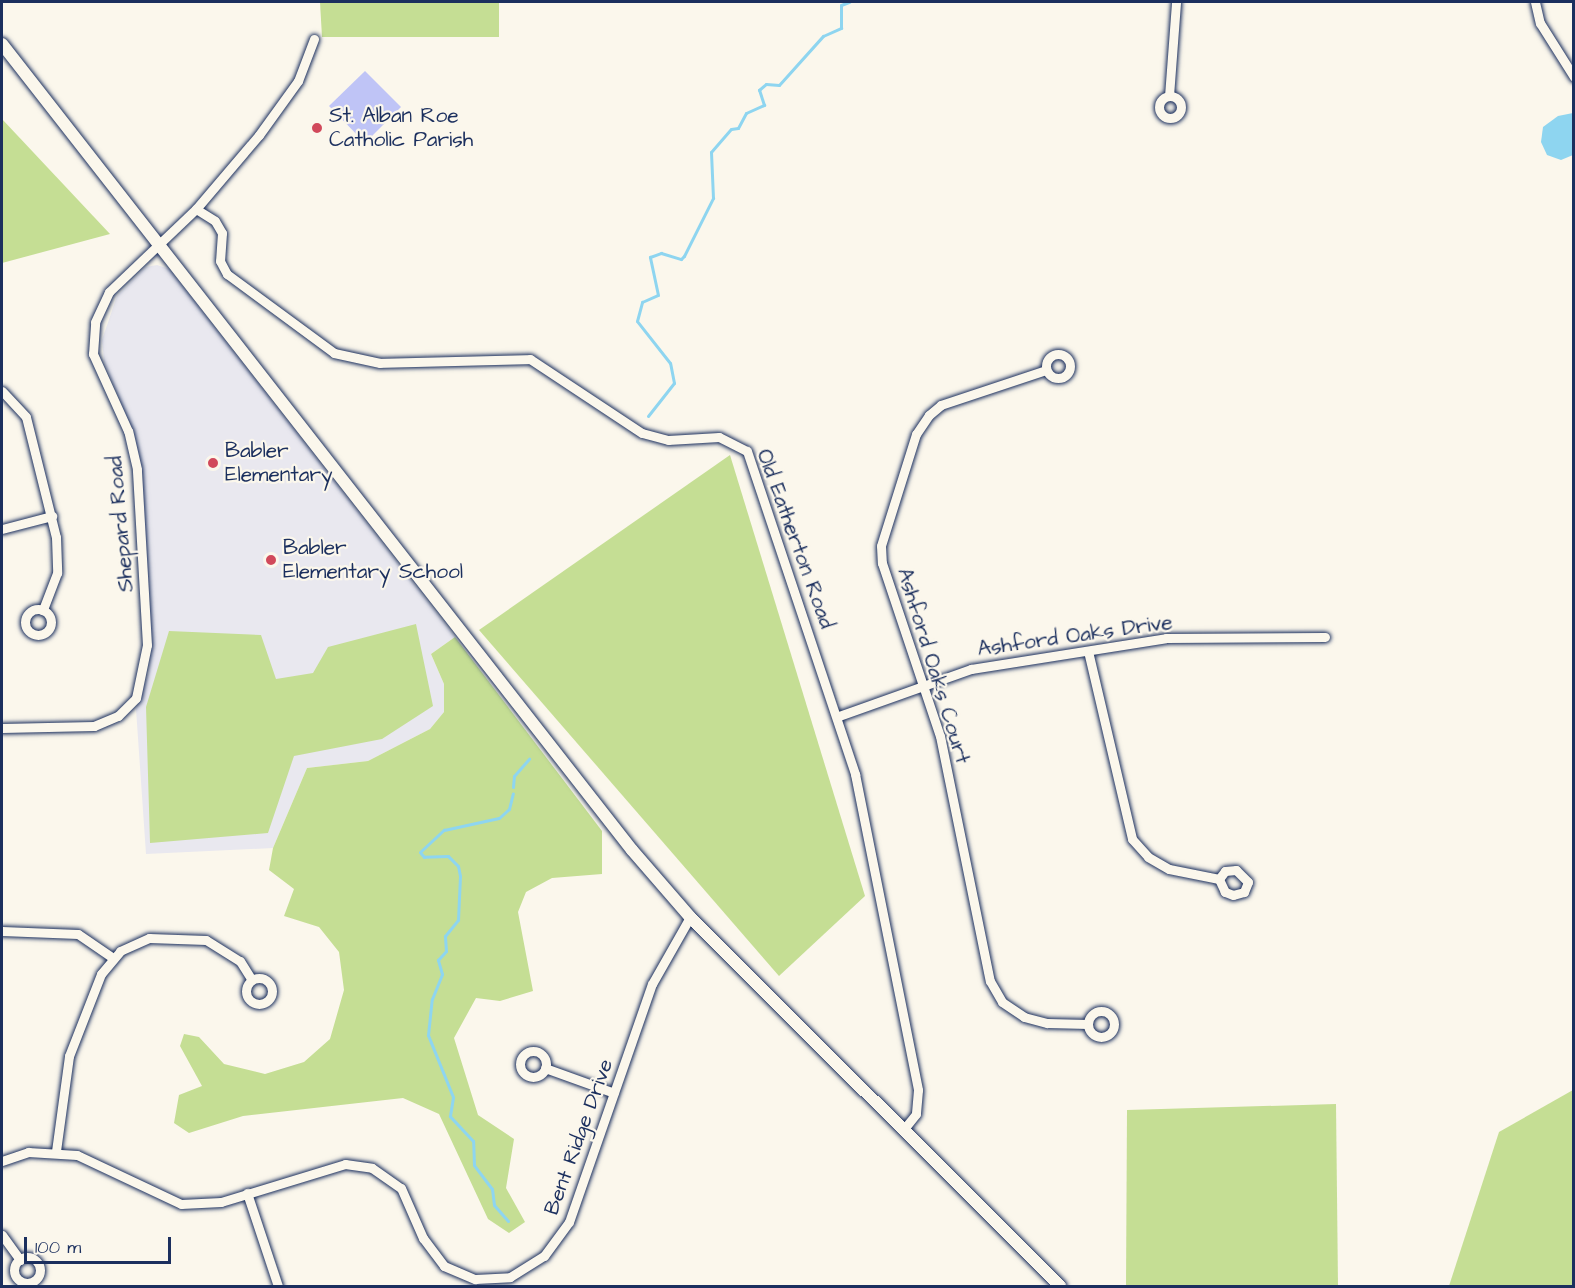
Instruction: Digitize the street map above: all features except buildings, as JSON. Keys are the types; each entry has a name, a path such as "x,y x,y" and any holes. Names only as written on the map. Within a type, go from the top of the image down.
{"main road":[{"path":"2,44 593,801 690,917 1060,1287"},
{"path":"2,57 14,62"}],"street":[{"path":"1169,96 1176,2"},
{"path":"1535,2 1540,23 1574,77"},
{"name":"Shepard Road","path":"2,728 75,729 110,722 130,705 140,685 146,620 137,469 124,419 93,354 92,338 109,292 196,209 288,96 314,39"},
{"name":"Old Eatherton Road","path":"196,209 214,221 222,233 220,261 227,274 334,353 380,363 530,359 654,438 708,436 738,444 751,459 839,716 855,774 918,1090 916,1114 903,1130"},
{"name":"Ashford Oaks Court","path":"1046,370 940,405 916,434 881,546 882,563 924,684 942,746 990,981 1002,1002 1024,1017 1047,1023 1088,1024"},
{"path":"2,391 26,417 52,516 58,561 43,610"},
{"path":"2,529 52,516"},
{"name":"Ashford Oaks Drive","path":"839,716 971,669 1166,638 1325,637"},
{"path":"1088,651 1132,838 1158,864 1219,879"},
{"name":"Bent Ridge Drive","path":"2,1161 28,1152 56,1151 77,1155 181,1204 207,1204 335,1166 372,1168 401,1188 423,1238 444,1266 475,1280 510,1277 544,1256 569,1222 662,962 690,917"},
{"path":"2,931 78,934 113,958"},
{"path":"56,1151 69,1056 101,974 113,958 148,938 197,938 230,952 252,980"},
{"path":"545,1068 614,1093"},
{"path":"247,1193 278,1287"},
{"path":"2,1235 20,1260"}],"shaded area":[{"name":"Babler Elementary School","path":"157,265 169,269 455,637 431,654 444,684 444,712 430,729 368,761 307,768 273,848 146,854 136,709 149,672 151,637 142,484 135,437 104,361 102,340 117,296 146,267"}],"green space":[{"path":"320,2 499,2 499,37 322,37"},
{"path":"2,119 110,234 2,263"},
{"path":"730,455 865,896 779,976 479,630"},
{"path":"416,624 433,706 382,739 294,756 268,833 150,843 146,707 169,631 261,635 276,679 313,673 328,647"},
{"path":"455,637 602,831 602,874 552,878 526,892 518,912 533,991 500,1001 476,998 454,1038 478,1115 514,1139 506,1188 525,1222 509,1233 488,1219 439,1114 403,1098 243,1116 189,1133 174,1123 179,1095 202,1086 180,1046 184,1034 199,1037 224,1064 265,1074 304,1062 330,1039 344,990 339,952 319,927 284,916 294,889 269,870 273,848 307,768 368,761 430,729 444,712 444,684 431,654"},
{"path":"1573,1090 1573,1286 1449,1286 1499,1132"},
{"path":"1336,1104 1338,1286 1126,1286 1127,1110"}],"water":[{"path":"1573,113 1573,155 1561,160 1547,155 1541,142 1543,127 1558,116"}],"waterway":[{"path":"648,416 674,383 670,363 637,321 642,302 658,295 650,257 661,253 681,259 684,256 713,198 711,152 731,129 738,128 746,113 764,105 759,90 766,84 779,85 823,36 841,28 841,5 849,2"},
{"path":"513,787 514,776 529,759"},
{"path":"508,1221 494,1205 492,1189 474,1165 473,1141 450,1116 453,1097 428,1035 432,999 442,974 438,960 446,951 445,936 458,920 460,876 458,866 448,856 424,857 420,852 444,830 499,818 509,809 513,793"}],"place":[{"name":"St. Alban Roe Catholic Parish","path":"317,128"},
{"name":"Babler Elementary","path":"213,463"},
{"name":"Babler Elementary School","path":"271,560"}]}
